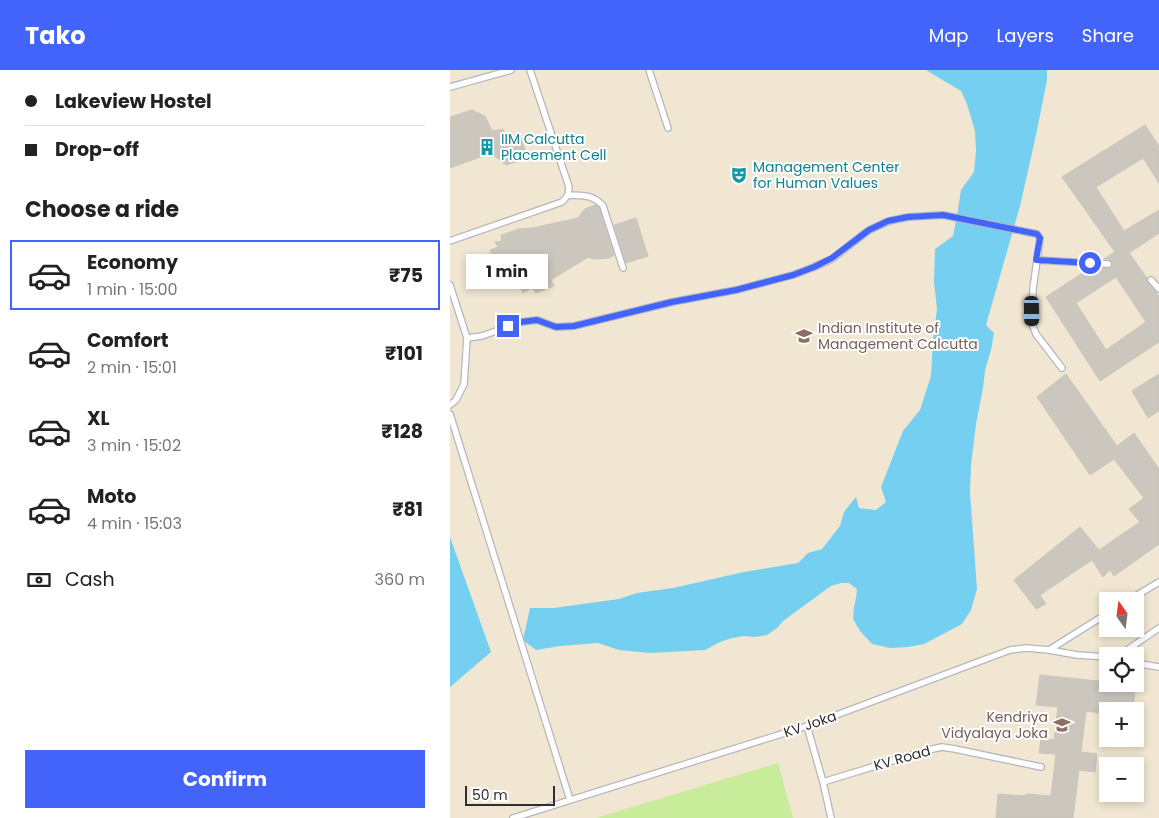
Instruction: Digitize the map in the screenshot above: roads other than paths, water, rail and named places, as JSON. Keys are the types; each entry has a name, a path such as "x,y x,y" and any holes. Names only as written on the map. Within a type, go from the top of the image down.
{"lane":[{"path":"450,87 512,70"},
{"path":"450,241 562,202 568,195 569,187 530,70"},
{"path":"649,70 668,128"},
{"path":"568,195 590,196 604,206 623,268"},
{"path":"467,338 482,336 521,322 537,320 556,327 574,326 672,302 736,290 793,275 814,267 832,258 869,230 888,221 908,217 943,215 1037,234 1040,238 1033,289 1032,324 1036,334 1062,368"},
{"path":"1036,260 1108,264"},
{"path":"1151,280 1159,289"},
{"path":"450,285 467,338 464,384 456,400 450,405"},
{"path":"450,414 570,800"},
{"path":"1142,592 1159,582"},
{"path":"1049,650 1099,619"},
{"name":"KV Joka","path":"1131,647 1159,628"},
{"name":"KV Joka","path":"513,818 526,816 570,800 807,726 1010,650 1026,648 1076,655 1099,656"},
{"path":"1144,665 1159,667"},
{"path":"807,726 831,818"},
{"name":"KV Road","path":"823,782 928,750 942,748 1041,767"}],"water":[{"path":"926,70 1047,70 1047,80 1020,206 986,325 994,333 985,370 976,424 970,492 977,589 971,610 962,624 924,644 890,648 872,644 860,631 853,619 857,589 849,583 841,583 831,586 767,635 732,638 705,650 650,653 619,650 598,643 536,650 523,640 530,608 554,608 619,599 637,593 673,588 744,572 798,563 808,553 822,549 840,526 844,512 856,497 859,508 876,510 886,502 881,487 903,431 920,410 931,376 937,309 934,281 935,249 953,236 961,190 974,172 976,151 975,131 961,91"},
{"path":"450,537 491,652 450,687"}],"place":[{"name":"IIM Calcutta Placement Cell","path":"487,147"},
{"name":"Management Center for Human Values","path":"739,175"},
{"name":"Indian Institute of Management Calcutta","path":"804,336"},
{"name":"Kendriya Vidyalaya Joka","path":"1062,725"}]}
